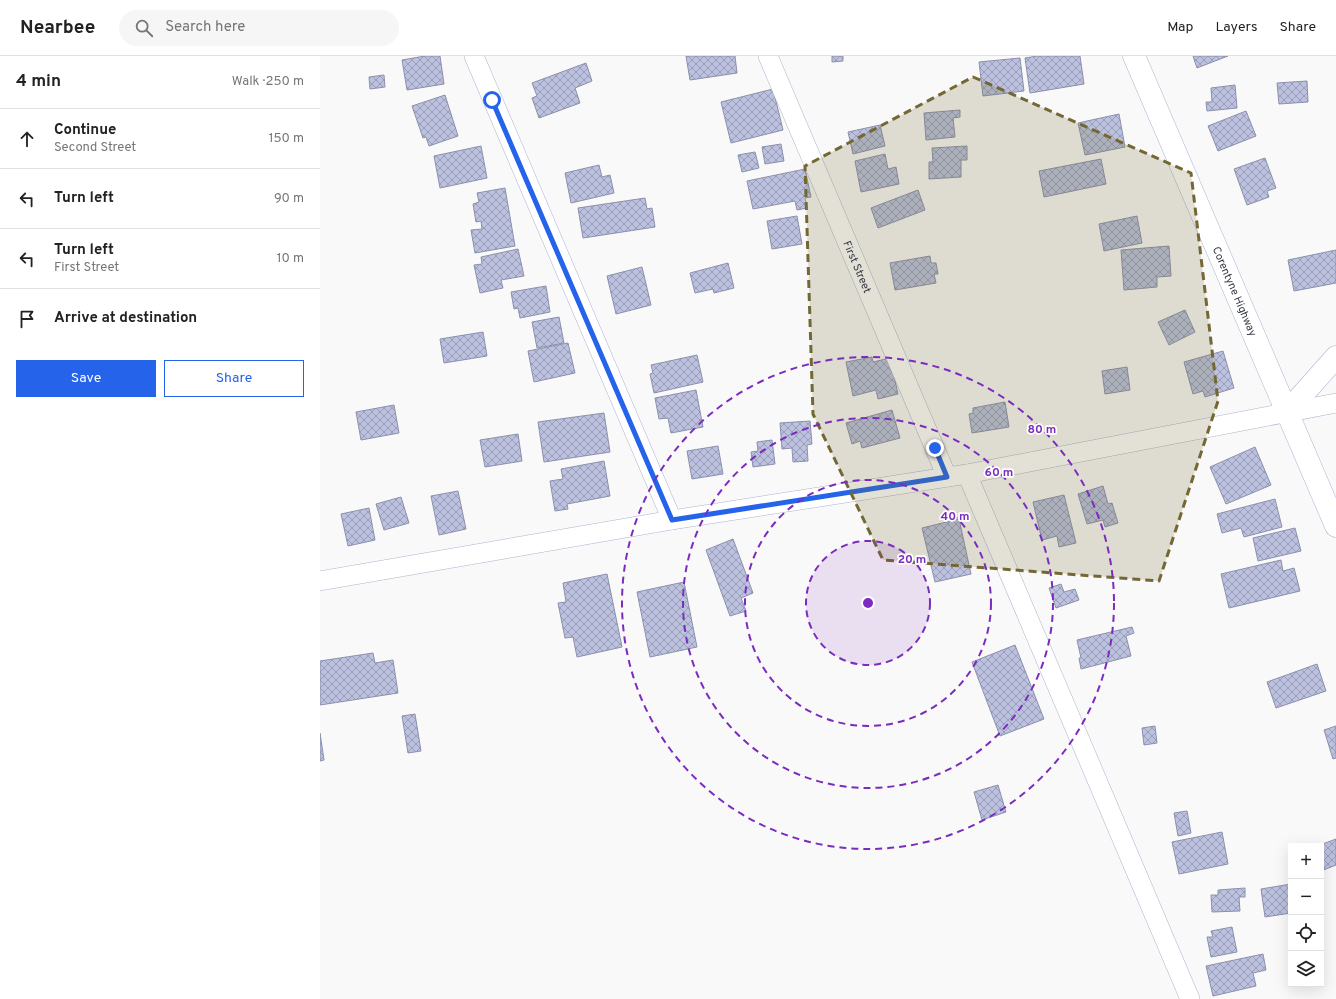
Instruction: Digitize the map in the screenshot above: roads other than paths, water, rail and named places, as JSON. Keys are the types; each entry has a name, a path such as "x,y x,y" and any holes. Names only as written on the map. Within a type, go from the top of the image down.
{"main road":[{"name":"Corentyne Highway","path":"1134,56 1336,526"},
{"path":"1287,412 1336,357"}],"street":[{"path":"474,56 672,520"},
{"name":"First Street","path":"768,56 947,477"},
{"path":"320,581 672,520 967,474 1336,403"},
{"path":"967,474 1190,999"}]}
